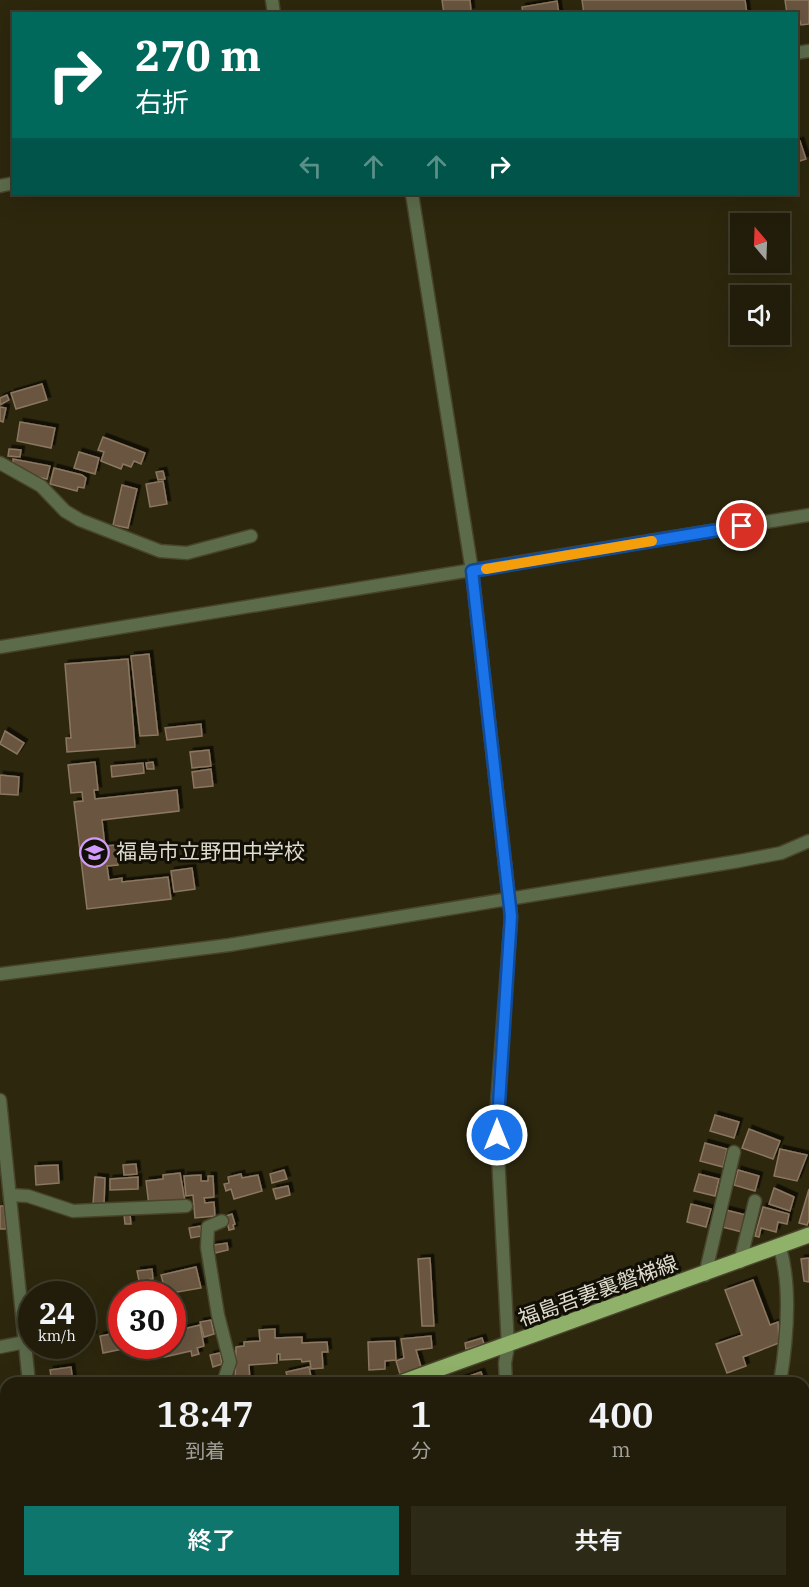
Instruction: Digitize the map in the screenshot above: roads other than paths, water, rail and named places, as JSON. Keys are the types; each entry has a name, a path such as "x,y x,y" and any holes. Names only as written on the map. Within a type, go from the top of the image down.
{"main road":[{"name":"福島吾妻裏磐梯線","path":"418,1377 809,1236"}],"street":[{"path":"412,195 472,571 511,916 496,1117 508,1346 506,1377"},
{"path":"0,463 41,486 65,511 80,520 160,551 187,553 251,536"},
{"path":"0,647 809,515"},
{"path":"0,974 229,945 509,899 781,853 809,841"},
{"path":"0,1100 19,1281"},
{"path":"705,1275 734,1152"},
{"path":"10,1195 28,1196 73,1211 186,1206"},
{"path":"740,1262 755,1201"},
{"path":"222,1221 208,1227 207,1247 218,1315 230,1362 225,1377"},
{"path":"780,1248 786,1270 784,1356 781,1377"},
{"path":"0,1347 18,1343"},
{"path":"27,1359 28,1377"}],"place":[{"name":"福島市立野田中学校","path":"95,852"}]}
